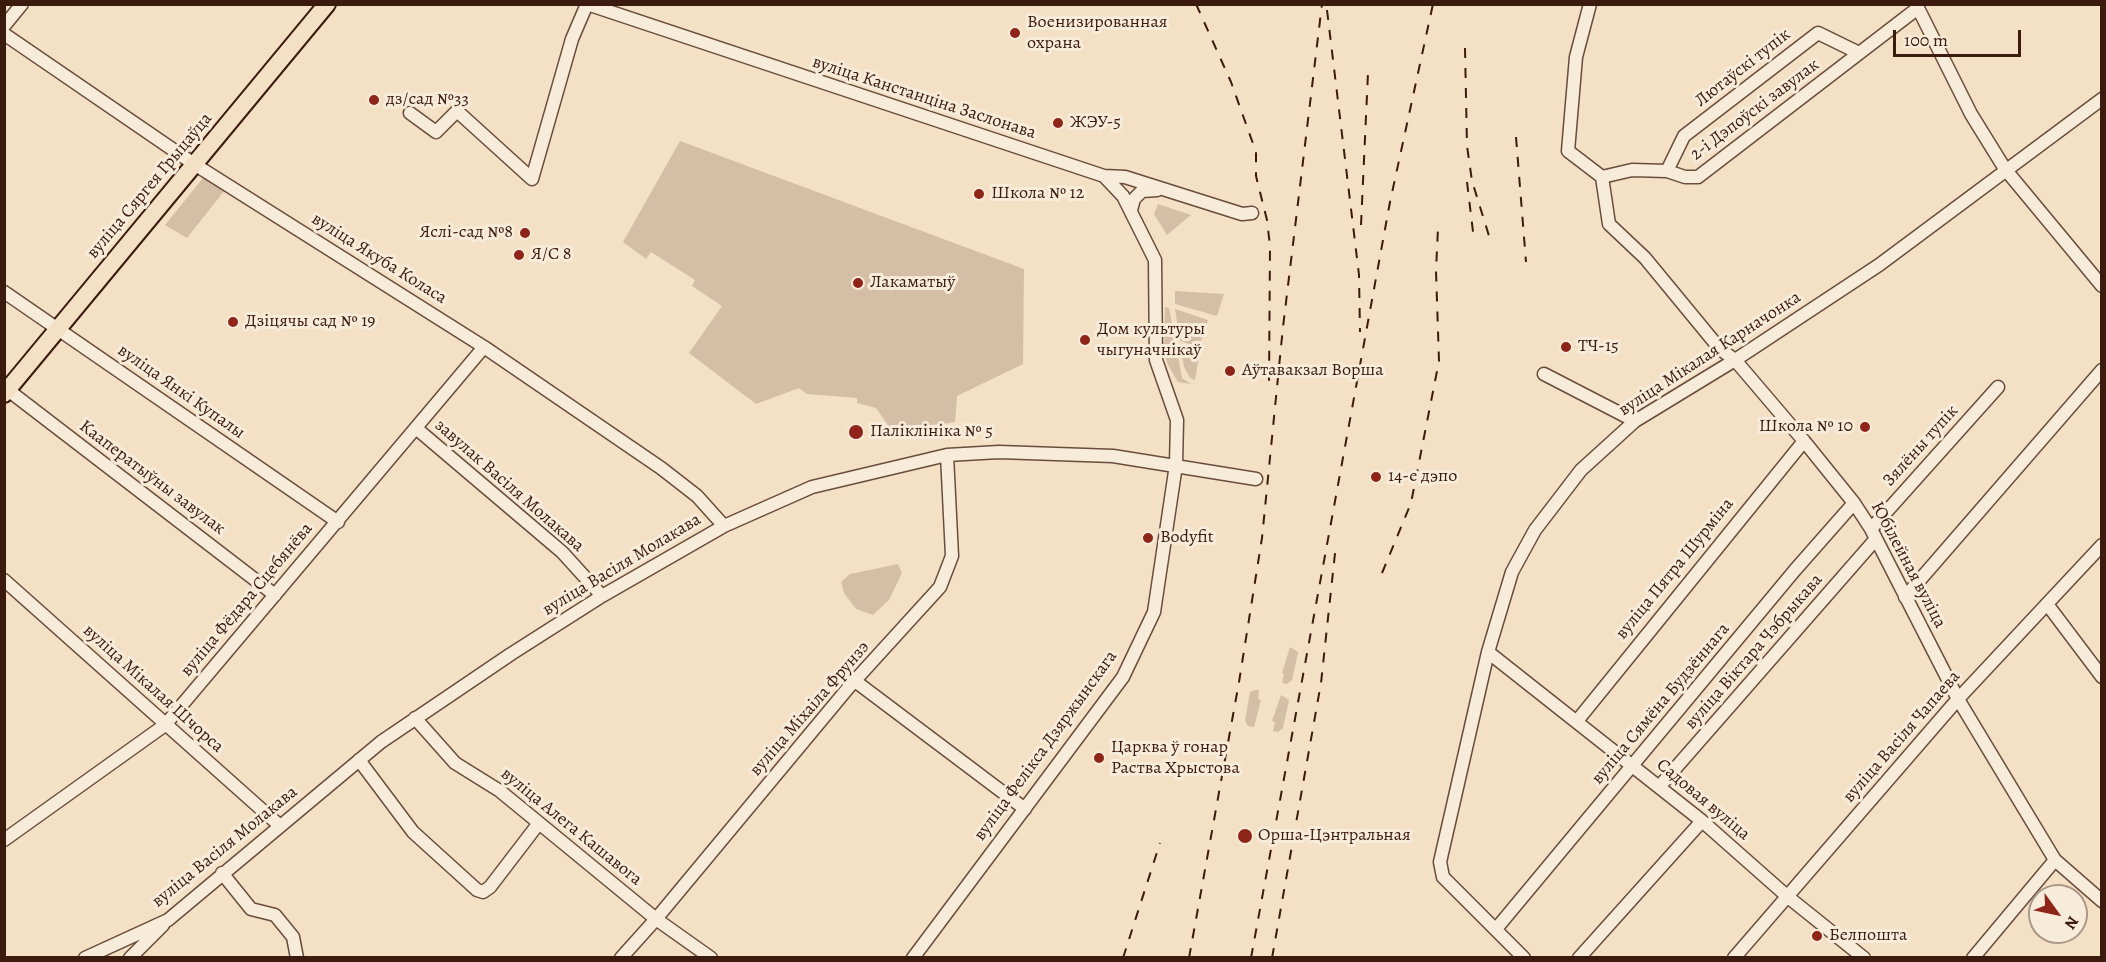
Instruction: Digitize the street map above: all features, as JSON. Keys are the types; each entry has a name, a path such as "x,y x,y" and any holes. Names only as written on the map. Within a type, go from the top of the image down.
{"main road":[{"name":"вуліца Сяргея Грыцаўца","path":"6,392 327,4"}],"street":[{"path":"4,26 22,4"},
{"path":"410,113 436,132 457,111 532,179 572,39 587,4"},
{"name":"вуліца Канстанціна Заслонава","path":"587,4 1104,176 1125,177 1160,190 1242,214 1252,213"},
{"path":"1590,4 1576,57 1569,113 1568,151 1602,177"},
{"path":"1917,6 1971,114 2005,169 2102,286"},
{"name":"2-і Дэпоўскі завулак","path":"1602,177 1632,170 1667,171 1685,177 1698,177 1917,6"},
{"name":"Лютаўскі тупік","path":"1667,171 1684,135 1818,33 1859,53"},
{"name":"вуліца Якуба Коласа","path":"4,34 194,164 484,346 697,496 724,526"},
{"name":"вуліца Мікалая Карначонка","path":"1497,929 1443,877 1440,862 1488,652 1512,572 1535,530 1581,470 1635,421 1735,360 1879,265 2102,99"},
{"name":"вуліца Фелікса Дзяржынскага","path":"913,957 1123,677 1154,612 1176,465 1177,420 1156,360 1155,261 1131,210 1119,191 1104,176"},
{"name":"Юбілейная вуліца","path":"1602,177 1609,224 1646,258 1720,350 1735,360 1854,503 1958,699 2055,860 2102,901"},
{"path":"1131,210 1134,199 1142,191 1160,190"},
{"name":"вуліца Янкі Купалы","path":"4,292 338,522"},
{"name":"вуліца Фёдара Сцебянёва","path":"4,840 165,725 417,429 484,346"},
{"path":"1905,597 2102,370"},
{"path":"1544,374 1635,421"},
{"name":"Зялёны тупік","path":"1873,535 1998,387"},
{"name":"Кааператыўны завулак","path":"6,392 274,595"},
{"name":"завулак Васіля Молакава","path":"417,429 562,552 602,596"},
{"name":"вуліца Пятра Шурміна","path":"1577,721 1804,441"},
{"name":"вуліца Васіля Молакава","path":"85,957 101,955 168,920 279,825 415,718 602,596 724,526 812,487 947,455 1043,452 1107,455 1256,479"},
{"name":"вуліца Міхаіла Фрунзэ","path":"621,957 656,919 855,681 925,605 948,573 952,556 953,530 947,455"},
{"name":"вуліца Сямёна Будзённага","path":"1497,929 1795,570 1854,503"},
{"name":"вуліца Віктара Чэбрыкава","path":"1659,787 1873,535"},
{"name":"вуліца Васіля Чапаева","path":"1734,957 1958,699 2102,545"},
{"name":"вуліца Мікалая Шчорса","path":"4,580 279,825"},
{"path":"2047,604 2102,677"},
{"name":"Садовая вуліца","path":"1488,652 1702,821 1788,897 1864,957"},
{"path":"855,681 1025,808"},
{"name":"вуліца Алега Кашавога","path":"415,718 455,764 515,803 656,919 711,957"},
{"path":"359,760 413,832 477,890 483,892 490,887 539,823"},
{"path":"1579,957 1702,821"},
{"path":"4,823 15,832"},
{"path":"1977,956 2055,860"},
{"path":"222,873 251,909 275,915 293,937 297,957"},
{"path":"130,957 168,920"},
{"path":"1497,929 1524,957"}],"shaded area":[{"name":"Лакаматыў","path":"680,141 1024,269 1023,364 957,396 955,422 944,424 890,428 876,408 857,403 857,398 807,394 799,388 756,404 689,353 722,306 692,286 695,280 651,252 646,259 623,242"},
{"path":"203,178 225,190 187,238 165,225"},
{"path":"1158,204 1191,215 1167,235 1154,214"},
{"path":"1175,291 1224,294 1217,316 1175,304"},
{"path":"1165,307 1169,308 1182,378 1191,384 1178,382 1168,365 1164,353"},
{"path":"1175,309 1208,320 1199,347 1180,341"},
{"path":"1180,344 1200,351 1195,380 1190,378 1184,367"},
{"path":"898,564 902,573 889,600 873,615 856,609 844,593 841,582 850,574"},
{"path":"1290,647 1298,652 1292,680 1287,684 1282,683 1284,674 1282,673"},
{"path":"1259,690 1258,699 1261,700 1254,727 1248,726 1245,721 1250,692"},
{"path":"1281,695 1289,700 1283,728 1278,732 1273,731 1275,722 1272,721"}],"railway":[{"path":"1196,4 1231,82 1256,152 1256,176 1267,220 1270,246 1269,387"},
{"path":"1189,958 1239,682 1262,538 1283,327 1322,4"},
{"path":"1251,958 1390,202 1433,4"},
{"path":"1327,10 1359,275 1360,332"},
{"path":"1465,48 1467,146 1472,181 1490,239"},
{"path":"1361,225 1368,73"},
{"path":"1516,137 1526,262"},
{"path":"1467,182 1474,240"},
{"path":"1382,573 1411,503 1439,361 1436,271 1438,228"},
{"path":"1272,958 1321,683 1336,544"},
{"path":"1123,958 1160,843"}],"place":[{"name":"Военизированная охрана","path":"1015,33"},
{"name":"дз/сад №33","path":"374,100"},
{"name":"ЖЭУ-5","path":"1058,123"},
{"name":"Школа № 12","path":"979,194"},
{"name":"Яслі-сад №8","path":"525,233"},
{"name":"Я/С 8","path":"519,255"},
{"name":"Лакаматыў","path":"858,283"},
{"name":"Дзіцячы сад № 19","path":"233,322"},
{"name":"Дом культуры чыгуначнікаў","path":"1085,340"},
{"name":"ТЧ-15","path":"1566,347"},
{"name":"Аўтавакзал Ворша","path":"1230,371"},
{"name":"Школа № 10","path":"1865,427"},
{"name":"Паліклініка № 5","path":"856,432"},
{"name":"14-е дэпо","path":"1376,477"},
{"name":"Bodyfit","path":"1148,538"},
{"name":"Царква ў гонар Раства Хрыстова","path":"1099,758"},
{"name":"Орша-Цэнтральная","path":"1245,836"},
{"name":"Белпошта","path":"1817,936"}]}
